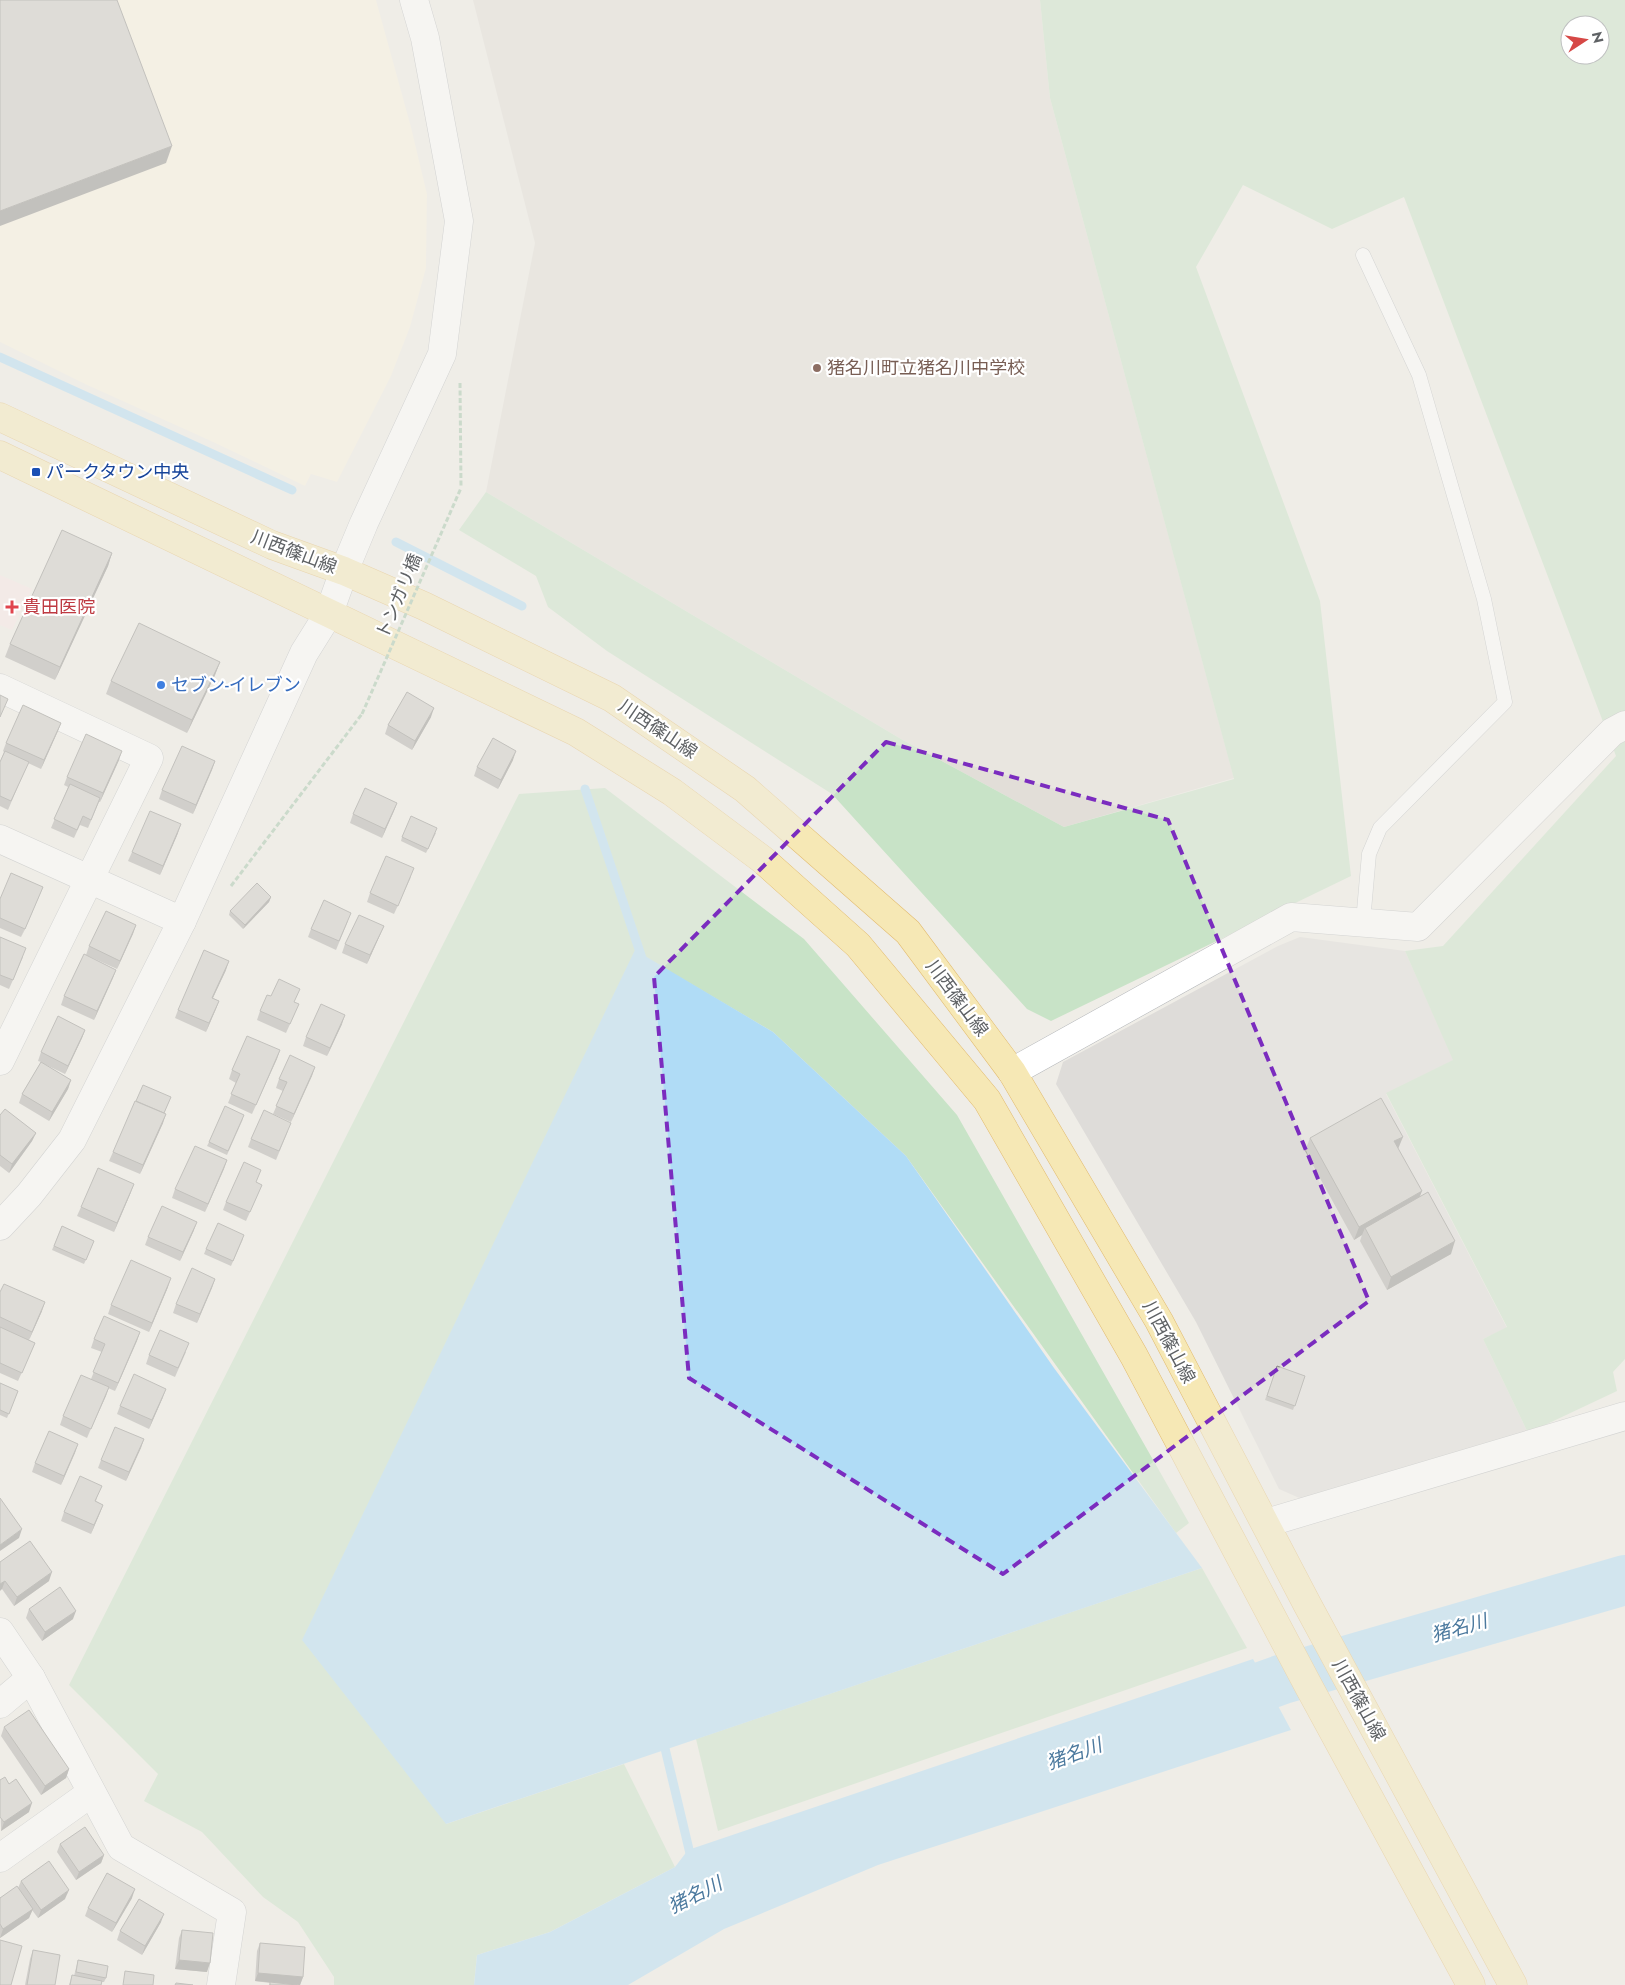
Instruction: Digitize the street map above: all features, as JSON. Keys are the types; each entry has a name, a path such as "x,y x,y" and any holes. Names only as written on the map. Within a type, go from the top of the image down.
{"main road":[{"name":"川西篠山線","path":"0,417 272,545 344,571 424,606 612,698 745,789 908,932 1012,1072 1159,1320 1307,1604 1513,1985"},
{"name":"川西篠山線","path":"0,455 576,732 672,792 762,860 858,945 987,1100 1134,1356 1471,1985"}],"street":[{"path":"0,1226 29,1195 72,1140 182,921 304,653 329,613 344,571 442,354 459,221 424,38 414,0"},
{"path":"0,688 149,758 0,1061"},
{"path":"1012,1072 1291,917 1418,927 1612,732 1625,725"},
{"path":"0,839 182,921"},
{"path":"1266,1523 1625,1416"},
{"path":"0,1632 31,1678 121,1847 232,1912 221,1985"},
{"path":"0,1704 31,1678"},
{"path":"0,1858 91,1793"}],"lane":[{"path":"1363,255 1418,375 1484,599 1505,702 1380,828 1369,854 1363,922"}],"path":[{"name":"トンガリ橋","path":"228,889 362,714 461,488"}],"highlighted area":[{"path":"886,742 1168,820 1369,1301 1003,1574 689,1378 654,977"}],"shaded area":[{"path":"0,0 376,0 411,127 427,194 426,268 410,327 391,376 337,482 311,474 305,486 85,384 0,342"},
{"name":"猪名川町立猪名川中学校","path":"473,0 1040,0 1050,98 1234,778 1064,827 901,739 486,492 535,243"},
{"name":"貴田医院","path":"0,575 32,589 12,630 0,625"},
{"path":"1300,937 1405,951 1454,1060 1386,1094 1507,1328 1483,1339 1528,1433 1304,1500 1279,1489 1196,1322 1056,1084 1063,1062 1278,946"}],"green space":[{"path":"1040,0 1625,0 1625,1359 1613,1372 1617,1391 1528,1433 1483,1339 1507,1327 1386,1093 1453,1060 1405,951 1443,946 1616,756 1404,197 1332,229 1243,185 1196,267 1320,601 1351,876 1051,1021 1027,1009 832,794 607,651 548,607 536,576 459,530 486,492 901,739 1064,827 1234,779 1050,98"},
{"path":"605,788 804,939 957,1115 1189,1523 1176,1533 906,1156 773,1032 635,951 446,1824 624,1764 675,1867 550,1932 477,1955 474,1985 334,1985 334,1977 298,1922 263,1897 202,1832 144,1801 158,1774 69,1685 519,794"},
{"path":"1202,1568 1247,1648 718,1831 696,1739"}],"water":[{"path":"635,950 773,1032 906,1156 1054,1368 1202,1568 446,1824 302,1640"},
{"path":"1253,1659 1291,1730 878,1865 724,1929 628,1985 474,1985 477,1955 550,1932 675,1867 688,1850"}],"building":[{"path":"0,0 117,0 172,146 0,211"},
{"path":"62,530 112,553 60,667 10,644"},
{"name":"セブン-イレブン","path":"139,623 220,662 192,720 111,681"},
{"path":"407,692 434,708 415,741 388,725"},
{"path":"0,695 8,699 0,717"},
{"path":"23,705 61,723 44,760 6,743"},
{"path":"86,734 122,751 103,793 67,777"},
{"path":"493,738 516,751 501,780 477,767"},
{"path":"182,746 215,761 196,805 162,790"},
{"path":"5,751 29,762 11,801 0,796 0,762"},
{"path":"70,784 100,798 91,820 83,816 77,830 54,819"},
{"path":"365,788 397,803 385,829 353,814"},
{"path":"150,811 181,824 163,866 132,852"},
{"path":"411,816 437,828 428,849 402,837"},
{"path":"386,856 414,868 398,906 370,893"},
{"path":"11,873 43,887 25,929 0,918 0,899"},
{"path":"257,883 271,897 245,925 230,911"},
{"path":"324,900 351,913 339,941 311,929"},
{"path":"106,911 136,925 120,961 89,946"},
{"path":"359,915 384,926 370,955 345,944"},
{"path":"0,937 26,948 13,980 0,975"},
{"path":"204,950 229,961 212,998 219,1001 209,1023 178,1010"},
{"path":"84,954 116,970 97,1011 64,996"},
{"path":"279,979 300,989 294,1002 299,1004 290,1024 260,1011 267,995 271,996"},
{"path":"321,1004 345,1015 330,1048 306,1037"},
{"path":"58,1016 85,1030 68,1066 41,1052"},
{"path":"247,1036 280,1050 256,1105 231,1094 240,1074 232,1070"},
{"path":"290,1055 315,1067 294,1114 276,1106 287,1082 279,1079"},
{"path":"41,1062 71,1080 52,1112 22,1094"},
{"path":"143,1085 171,1097 164,1113 136,1101"},
{"path":"1381,1098 1403,1137 1394,1141 1422,1191 1359,1227 1310,1138"},
{"path":"135,1101 166,1114 143,1165 113,1152"},
{"path":"225,1106 244,1115 228,1151 209,1142"},
{"path":"5,1109 36,1133 12,1164 0,1155 0,1115"},
{"path":"264,1110 291,1123 279,1151 251,1139"},
{"path":"195,1146 227,1160 208,1204 175,1189"},
{"path":"244,1162 261,1170 256,1182 262,1185 250,1212 226,1202"},
{"path":"98,1168 134,1184 117,1223 81,1207"},
{"path":"1428,1192 1455,1241 1391,1277 1365,1228"},
{"path":"162,1206 197,1222 183,1252 148,1237"},
{"path":"218,1223 244,1235 233,1261 206,1249"},
{"path":"62,1226 94,1241 86,1260 54,1246"},
{"path":"131,1260 171,1278 152,1323 111,1305"},
{"path":"192,1268 215,1279 200,1314 176,1304"},
{"path":"4,1284 45,1302 32,1332 0,1317 0,1292"},
{"path":"104,1316 140,1332 118,1383 93,1372 105,1344 94,1339"},
{"path":"0,1327 35,1343 22,1373 0,1363"},
{"path":"160,1330 189,1343 178,1368 149,1355"},
{"path":"1277,1366 1305,1376 1295,1406 1267,1396"},
{"path":"134,1374 166,1389 152,1420 120,1406"},
{"path":"81,1375 109,1387 91,1429 63,1416"},
{"path":"0,1383 18,1391 9,1414 0,1410"},
{"path":"115,1427 144,1439 129,1472 101,1460"},
{"path":"49,1431 78,1444 64,1476 35,1463"},
{"path":"80,1476 102,1486 95,1501 103,1505 94,1525 64,1512"},
{"path":"0,1498 22,1529 0,1545"},
{"path":"30,1541 52,1572 17,1597 5,1581 0,1584 0,1562"},
{"path":"60,1587 76,1611 45,1632 29,1609"},
{"path":"29,1710 69,1769 45,1786 4,1727"},
{"path":"5,1777 9,1784 16,1779 32,1803 4,1822 0,1817 0,1780"},
{"path":"85,1827 104,1855 79,1872 60,1844"},
{"path":"49,1861 69,1890 41,1910 21,1881"},
{"path":"107,1873 135,1889 116,1923 88,1908"},
{"path":"17,1886 33,1909 3,1929 0,1924 0,1898"},
{"path":"139,1899 164,1914 145,1946 120,1931"},
{"path":"182,1930 213,1933 210,1963 179,1960"},
{"path":"0,1940 22,1946 11,1985 0,1985"},
{"path":"260,1943 305,1947 303,1977 258,1973"},
{"path":"33,1950 60,1955 55,1985 27,1985"},
{"path":"78,1960 108,1966 106,1978 76,1972"},
{"path":"125,1971 154,1975 153,1985 123,1985"},
{"path":"72,1975 102,1981 101,1985 70,1985"},
{"path":"270,1982 297,1985 270,1985"},
{"path":"176,1983 193,1985 175,1985"}],"waterway":[{"path":"0,357 292,490"},
{"path":"396,542 522,606"},
{"path":"585,789 644,964"},
{"name":"猪名川","path":"1202,1708 1283,1679 1625,1580"},
{"path":"663,1740 692,1862"}],"place":[{"name":"猪名川町立猪名川中学校","path":"817,368"},
{"name":"パークタウン中央","path":"36,472"},
{"name":"貴田医院","path":"12,607"},
{"name":"セブン-イレブン","path":"161,685"}]}
